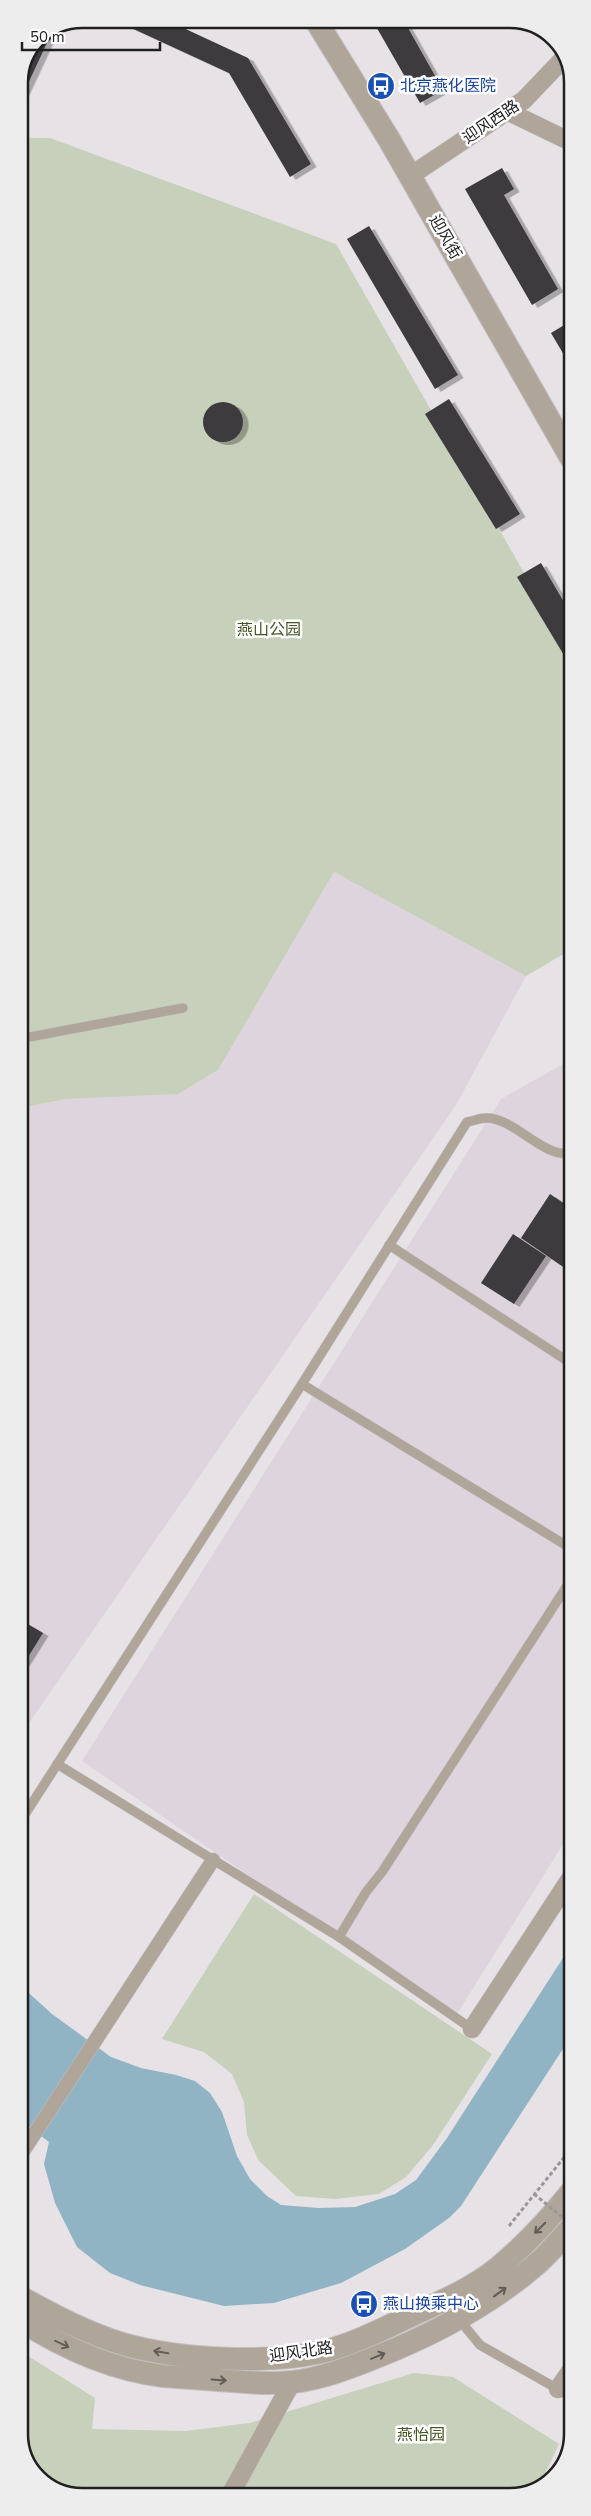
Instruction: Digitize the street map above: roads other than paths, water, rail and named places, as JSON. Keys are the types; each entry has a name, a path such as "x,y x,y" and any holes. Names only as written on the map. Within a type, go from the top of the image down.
{"street":[{"name":"迎风街","path":"320,28 410,176 564,446"},
{"name":"迎风西路","path":"410,176 524,100 560,62"},
{"path":"507,112 564,139"},
{"path":"27,2145 212,1860"},
{"path":"472,2029 564,1888"},
{"name":"迎风北路","path":"451,2310 506,2261 564,2201"},
{"name":"迎风北路","path":"27,2301 69,2323 125,2344 167,2353 228,2358 290,2357 329,2350 496,2295 533,2267 564,2234"},
{"path":"27,2325 42,2335 76,2350 135,2370 162,2376 245,2382 292,2382 328,2374 412,2342 451,2310"},
{"path":"234,2488 292,2382"}],"lane":[{"path":"27,1037 183,1008"},
{"path":"27,1811 302,1384 467,1122 487,1117 503,1123 551,1150 564,1151"},
{"path":"389,1245 564,1359"},
{"path":"302,1384 564,1545"},
{"path":"339,1937 366,1892 382,1872 564,1590"},
{"path":"57,1764 339,1937 472,2029"},
{"path":"451,2310 480,2345 564,2392"}],"water":[{"path":"564,1956 564,2047 461,2206 449,2218 405,2249 341,2283 274,2303 224,2306 140,2285 110,2273 77,2247 55,2203 44,2164 49,2142 27,2125 27,1991 52,2014 111,2057 141,2068 195,2081 210,2093 222,2112 237,2156 250,2179 267,2196 281,2205 319,2208 355,2207 395,2194 416,2180 447,2138"}],"place":[{"name":"北京燕化医院","path":"381,86"},
{"name":"燕山换乘中心","path":"364,2304"}],"park label":[{"name":"燕山公园","path":"269,630"},
{"name":"燕怡园","path":"421,2435"}]}
